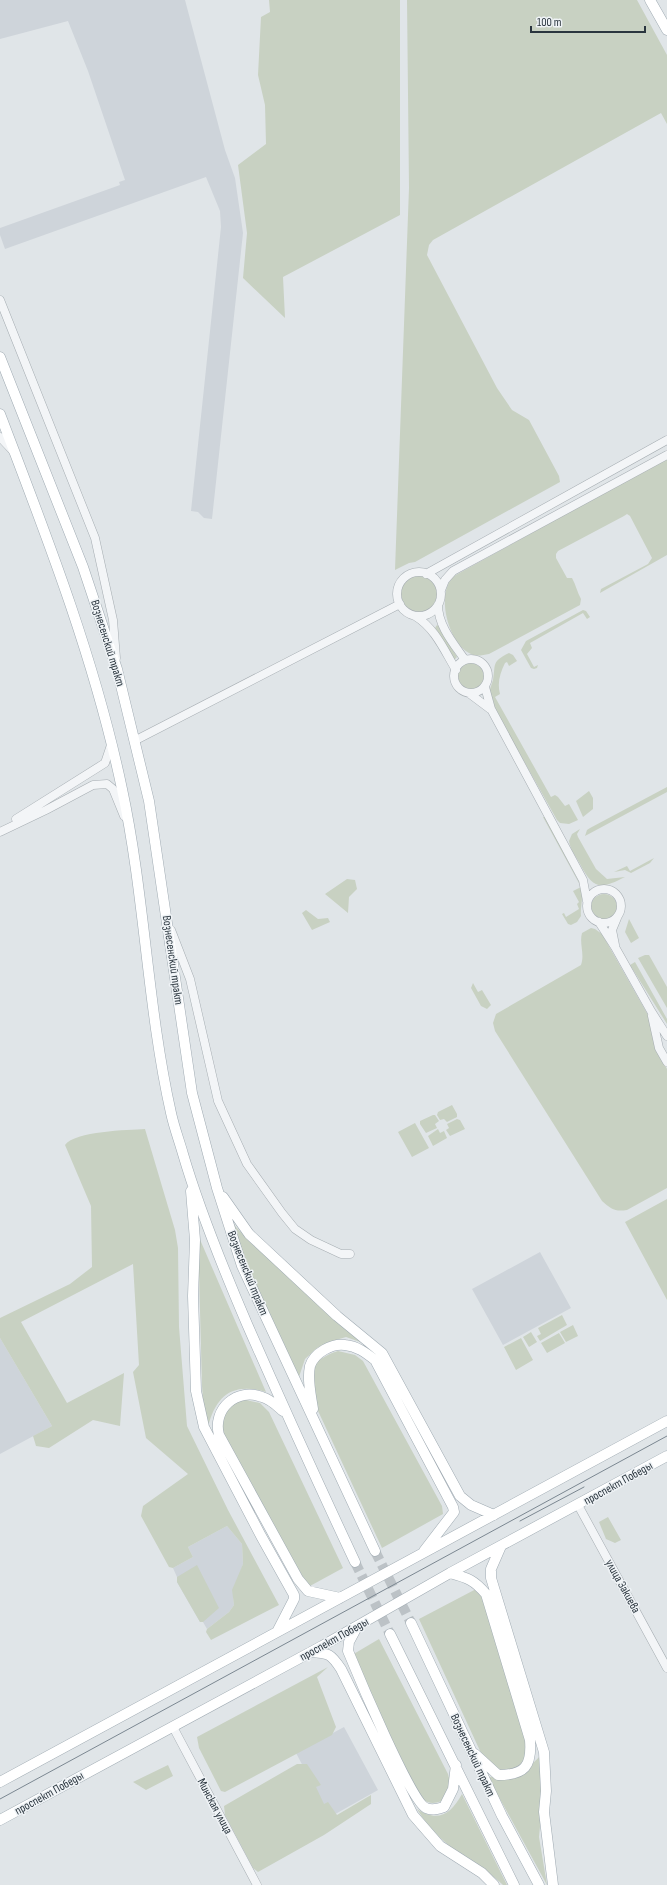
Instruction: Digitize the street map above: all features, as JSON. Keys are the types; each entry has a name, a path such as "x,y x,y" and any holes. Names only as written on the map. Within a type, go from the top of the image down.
{"main road":[{"path":"650,0 667,30"},
{"name":"Вознесенский тракт","path":"0,357 83,567 117,668 136,740 149,800 192,1093 216,1188 242,1266 376,1551"},
{"name":"Вознесенский тракт","path":"0,414 90,664 111,742 128,825 150,989 171,1114 190,1179 221,1265 286,1414 355,1562"},
{"path":"190,1179 194,1240 193,1296 196,1391 204,1427 261,1536 294,1595 294,1599 277,1632"},
{"path":"216,1188 249,1234 337,1316 382,1353 460,1496 471,1505 494,1515"},
{"path":"315,1421 309,1383 311,1365 315,1357 329,1347 344,1345 364,1351 375,1360 453,1507 454,1512 422,1554"},
{"path":"286,1414 271,1400 261,1396 247,1395 232,1400 224,1406 216,1425 218,1435 298,1578 308,1591 340,1598"},
{"path":"0,1782 667,1421"},
{"name":"проспект Победы","path":"0,1820 311,1652 450,1573 667,1456"},
{"path":"501,1546 491,1569 491,1578 544,1752 546,1791 544,1812 553,1885"},
{"path":"450,1573 468,1578 477,1583 486,1594 530,1740 531,1756 525,1769 512,1775 498,1775 471,1751"},
{"name":"Вознесенский тракт","path":"411,1623 502,1816 539,1885"},
{"path":"358,1626 349,1642 349,1653 370,1704 418,1802 426,1808 436,1810 444,1807 452,1789 456,1765"},
{"name":"Вознесенский тракт","path":"390,1634 514,1885"},
{"path":"311,1652 332,1656 341,1669 414,1815 440,1846 482,1873 494,1885"}],"street":[{"path":"0,300 95,538 113,620 117,668"},
{"path":"0,437 15,455"},
{"path":"426,574 667,440"},
{"path":"440,590 445,580 453,572 667,454"},
{"path":"456,670 433,632 425,622 404,610 400,604 398,589 403,579 415,573 426,574 436,581 440,590 438,614 441,623 465,660"},
{"path":"136,740 400,604"},
{"path":"415,616 430,613 438,606"},
{"path":"465,660 456,670 454,675 457,685 491,709"},
{"path":"465,660 478,661 486,667 488,678 485,686 480,691 470,694"},
{"path":"485,686 491,709 583,880 589,914 599,922 615,947 651,1011 667,1036"},
{"path":"0,831 105,763 111,742"},
{"path":"0,831 46,810 93,785 107,784 113,789 128,825"},
{"path":"583,880 598,889 610,889 619,897 621,908 612,930 615,947"},
{"path":"587,901 598,889"},
{"path":"599,922 608,922 617,918"},
{"path":"168,923 190,979 218,1101 248,1164 278,1208 295,1229 311,1240 341,1254 350,1254"},
{"path":"651,1011 659,1048 667,1062"},
{"path":"667,1051 667,1062"},
{"name":"улица Закиева","path":"578,1505 667,1668"},
{"name":"Минская улица","path":"173,1727 257,1885"}],"shaded area":[{"path":"0,0 185,0 225,150 235,178 243,233 212,519 204,518 198,512 191,511 221,227 220,211 206,177 5,249 0,235 0,228 120,185 119,182 125,180 88,71 68,21 0,39"},
{"path":"540,1252 571,1308 503,1345 472,1289"},
{"path":"0,1338 52,1426 0,1454"},
{"path":"227,1526 242,1544 243,1564 233,1596 234,1605 229,1612 207,1629 203,1622 200,1622 177,1582 177,1577 173,1568 193,1557 188,1547"},
{"path":"344,1727 378,1790 330,1817 296,1753"}],"green space":[{"path":"269,0 400,0 400,215 283,277 285,318 243,278 247,233 238,165 266,144 265,105 258,75 261,17 270,12"},
{"path":"407,0 637,0 667,55 667,124 661,113 433,240 429,245 427,255 497,388 512,410 529,420 559,476 560,482 415,562 409,563 395,570 409,188"},
{"path":"667,458 667,555 600,593 601,589 648,564 652,558 630,516 627,514 558,551 556,554 556,558 567,578 572,578 581,599 580,605 489,654 480,656 475,655 463,648 456,640 451,629 445,606 445,594 448,584 454,576"},
{"path":"419,575 432,581 438,594 432,607 419,613 406,607 400,594 406,581"},
{"path":"583,610 586,611 590,617 587,619 583,613 530,643 532,648 527,654 534,667 538,665 537,668 531,668 521,650 526,641"},
{"path":"437,625 457,657 453,661 435,628"},
{"path":"509,653 513,655 517,661 509,666 507,662 505,663 500,678 500,694 495,697 551,797 555,795 565,806 569,804 578,820 569,824 560,823 557,820 489,699 495,664 499,659"},
{"path":"470,663 480,667 484,677 480,687 470,691 460,687 456,677 460,667"},
{"path":"667,787 667,792 585,836 587,830 590,828"},
{"path":"589,791 593,798 593,809 583,817 576,801"},
{"path":"543,817 545,817 581,886 582,894 581,916 577,922 571,925 568,924 562,914 564,913 566,917 579,909 577,904 579,902 573,891 581,887"},
{"path":"580,829 577,834 578,837 596,869 607,879 625,877 609,884 598,885 593,883 573,853 569,841 572,834"},
{"path":"654,858 650,863 631,873 625,870 614,872 627,866 630,871"},
{"path":"347,879 355,880 357,889 349,897 348,913 325,894"},
{"path":"604,894 613,898 617,907 613,916 604,920 595,916 591,907 595,898"},
{"path":"306,910 318,919 328,918 330,922 312,930 302,913"},
{"path":"629,919 639,938 631,943 625,932"},
{"path":"591,928 602,934 652,1022 659,1054 667,1069 667,1188 623,1211 613,1209 602,1201 495,1031 493,1023 496,1014 581,965 582,933"},
{"path":"649,955 667,987 667,1008 638,958"},
{"path":"635,962 667,1019 667,1024 630,965"},
{"path":"473,983 478,992 482,990 491,1005 487,1009 481,1006 471,988"},
{"path":"452,1105 457,1117 447,1122 444,1119 440,1120 437,1115 438,1112"},
{"path":"435,1115 439,1121 435,1124 437,1128 426,1133 420,1124 420,1121"},
{"path":"457,1119 460,1120 465,1129 450,1136 446,1130 449,1128 447,1124"},
{"path":"415,1123 429,1148 412,1157 398,1132"},
{"path":"145,1129 175,1230 178,1248 179,1327 187,1426 228,1510 279,1605 211,1640 206,1632 207,1629 229,1612 234,1605 232,1590 243,1564 242,1544 227,1526 188,1547 193,1557 173,1568 169,1567 141,1516 143,1506 188,1474 146,1438 133,1372 139,1365 133,1264 21,1322 67,1403 124,1373 120,1426 93,1420 49,1448 36,1446 33,1436 52,1426 0,1338 0,1318 70,1284 92,1267 91,1206 65,1145 71,1140 90,1134"},
{"path":"438,1129 440,1133 444,1131 447,1138 433,1146 428,1136"},
{"path":"667,1199 667,1300 625,1222"},
{"path":"227,1212 236,1227 251,1243 366,1344 346,1337 329,1342 317,1348 305,1359 299,1377 245,1262"},
{"path":"198,1235 266,1392 254,1389 244,1389 235,1390 228,1394 221,1399 216,1407 211,1416 208,1427 204,1412 202,1386"},
{"path":"562,1315 567,1325 540,1341 537,1336 541,1334 538,1328"},
{"path":"573,1325 578,1336 566,1342 560,1332"},
{"path":"531,1332 537,1342 529,1347 523,1337"},
{"path":"559,1333 565,1343 547,1353 541,1343"},
{"path":"521,1338 533,1360 516,1370 504,1347"},
{"path":"338,1351 355,1355 363,1361 442,1506 443,1514 382,1548 305,1383 309,1372 317,1362"},
{"path":"246,1400 260,1403 269,1412 343,1568 310,1586 301,1580 223,1435 223,1421 226,1411 233,1404"},
{"path":"608,1517 621,1540 615,1543 606,1539 599,1522"},
{"path":"197,1565 219,1608 203,1622 200,1622 177,1582 177,1577"},
{"path":"478,1588 482,1594 527,1737 527,1753 525,1759 519,1766 506,1770 497,1770 481,1753 419,1619"},
{"path":"379,1639 448,1774 451,1785 442,1801 431,1803 422,1799 417,1793 352,1655"},
{"path":"328,1667 317,1677 336,1727 332,1735 225,1792 221,1791 199,1748 197,1737"},
{"path":"542,1754 544,1785 539,1837 547,1885 488,1777 506,1776 519,1773 530,1766"},
{"path":"297,1764 307,1764 321,1785 316,1787 324,1804 328,1802 337,1815 371,1795 371,1804 324,1835 258,1872 253,1868 225,1815 224,1806"},
{"path":"168,1765 173,1776 146,1790 133,1782"},
{"path":"462,1794 507,1885 503,1885 447,1844 422,1817 417,1809 431,1815 438,1816 453,1807"}],"tunnel":[{"path":"375,1551 411,1623"},
{"path":"355,1562 390,1634"}],"tram line":[{"path":"0,1799 667,1436"},
{"path":"520,1521 584,1487"}]}
